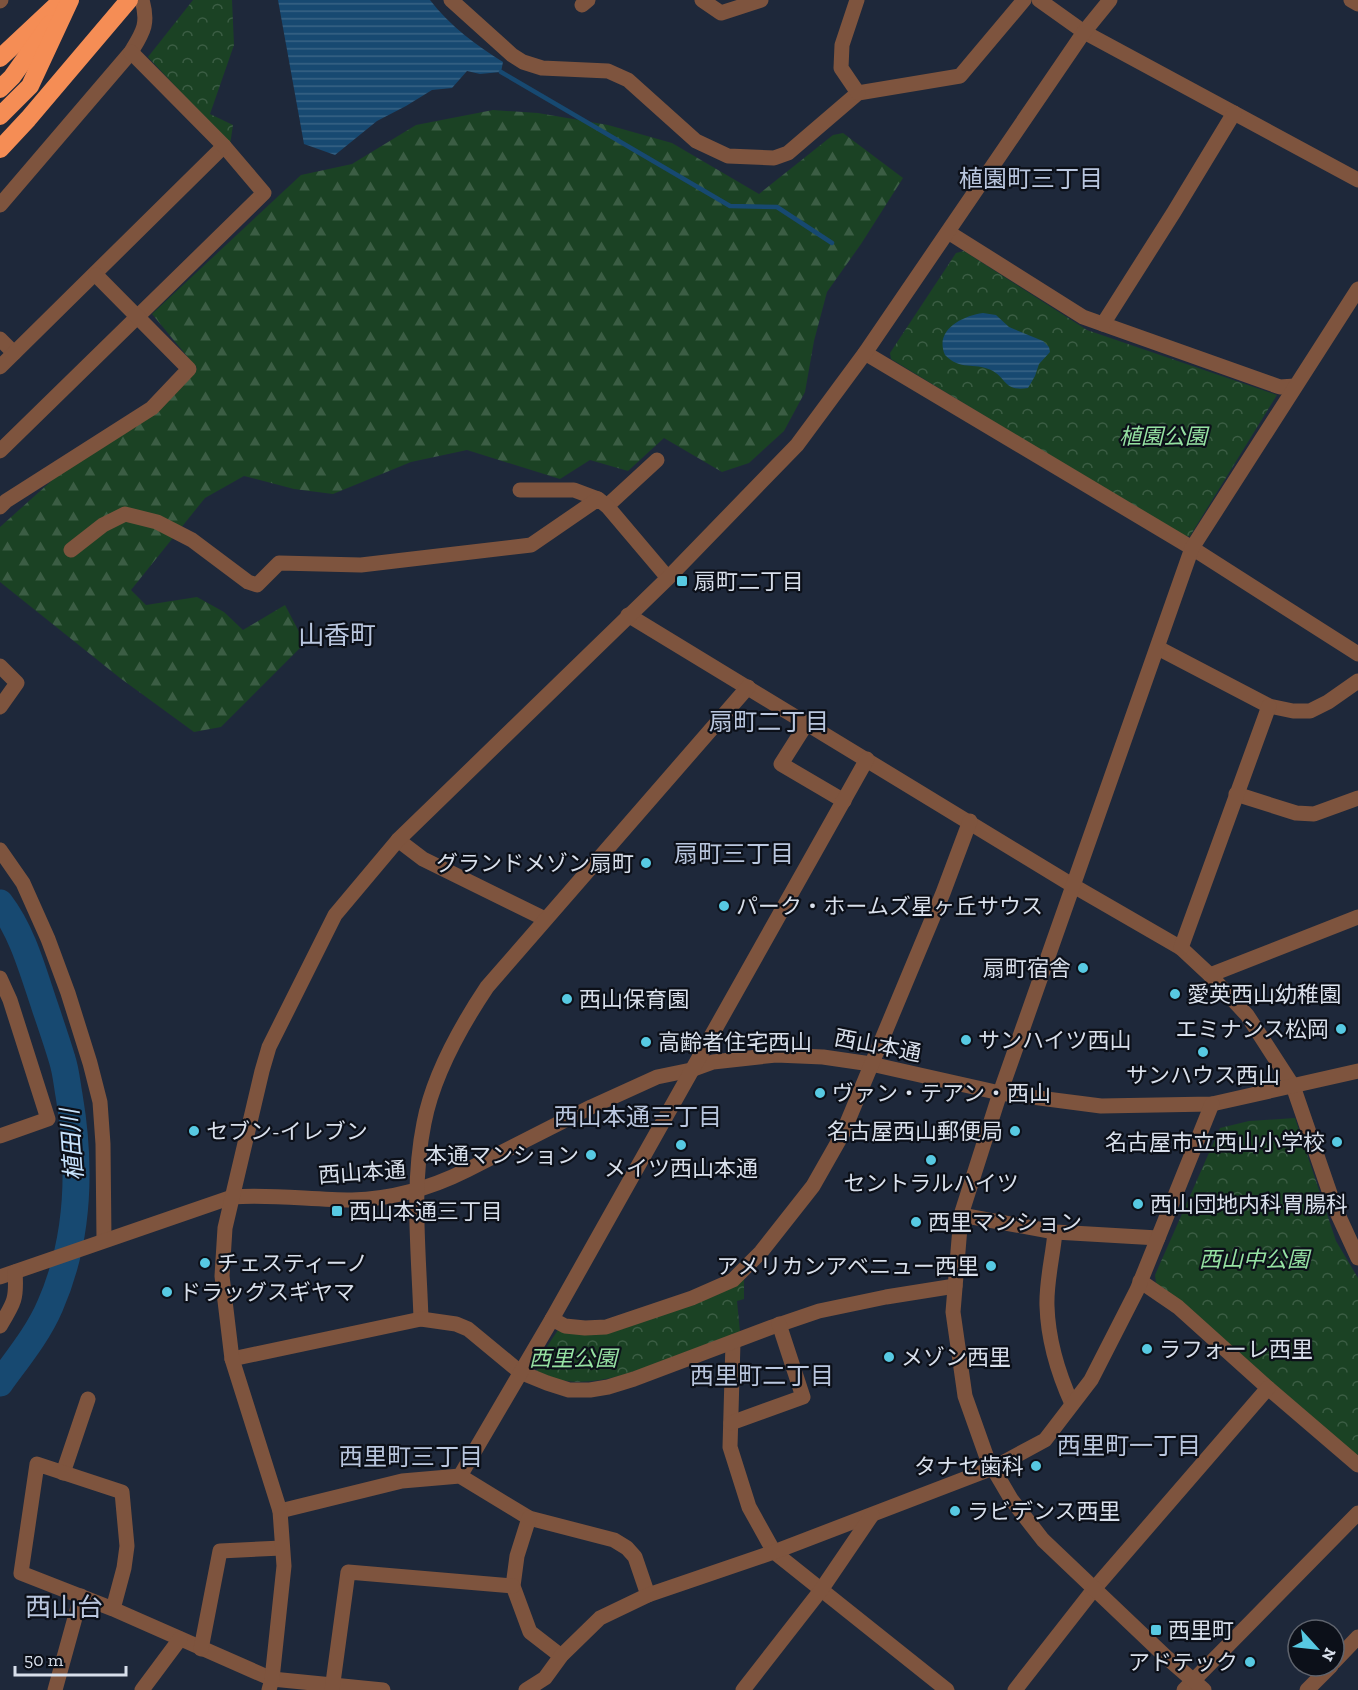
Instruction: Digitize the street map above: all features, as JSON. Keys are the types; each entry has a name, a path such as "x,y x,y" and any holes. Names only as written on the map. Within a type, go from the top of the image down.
{"highway":[{"path":"0,43 65,0"},
{"path":"0,58 65,0"},
{"path":"0,72 65,0"},
{"path":"0,89 12,77 65,0"},
{"path":"0,102 23,78 65,0"},
{"path":"0,116 30,86 65,0"},
{"path":"0,149 129,0"}],"street":[{"path":"0,205 131,52 144,30 146,14 142,0"},
{"path":"450,0 523,62 542,68 608,71 628,80 696,141 728,156 774,158 788,153 858,93 960,76 1024,0"},
{"path":"702,0 721,13 761,0"},
{"path":"856,0 842,45 841,68 858,93"},
{"path":"1039,0 1084,32 1358,180"},
{"path":"270,1684 284,1566 280,1511 232,1359 222,1276 225,1228 262,1071 273,1040 335,915 398,840 628,615 669,578 797,445 865,353 1084,32 1110,0"},
{"path":"1351,0 1358,4"},
{"path":"0,451 264,193 224,146 131,52"},
{"path":"1103,324 1234,113"},
{"path":"0,367 96,275 224,146"},
{"path":"948,232 1083,317 1280,387 1295,386"},
{"path":"2,501 152,408 189,369 96,275"},
{"path":"1358,289 1192,548 1072,885 1000,1093 961,1215 953,1312 965,1396 987,1458 1011,1499 1043,1540 1193,1687 1358,1512"},
{"path":"0,339 14,353"},
{"path":"865,353 1192,548 1358,654"},
{"path":"71,550 103,525 125,514 157,522 192,540 248,582 257,585 279,563 361,565 531,545 603,503 657,460"},
{"path":"520,490 574,490 603,503 669,578"},
{"path":"628,615 1072,885 1181,948 1247,1015 1293,1086 1335,1208 1358,1258"},
{"path":"1158,648 1269,706 1293,711 1310,711 1328,702 1358,681"},
{"path":"0,666 17,684 0,708"},
{"path":"421,1319 416,1191 424,1123 433,1092 470,1012 487,987 545,919 748,687"},
{"path":"1181,948 1269,706"},
{"path":"807,723 781,764 844,801"},
{"path":"460,1476 552,1319 867,759"},
{"path":"1236,794 1296,813 1314,814 1358,798"},
{"path":"552,1319 565,1326 606,1327 692,1298 733,1280 761,1252 813,1186 842,1135 943,893 970,821"},
{"path":"398,840 423,859 545,919"},
{"path":"0,850 23,883 48,939 90,1063 100,1102 103,1144 101,1241"},
{"path":"1210,975 1358,917"},
{"path":"0,978 5,1002 48,1119 0,1136"},
{"name":"西山本通","path":"4,1276 232,1197 355,1200 416,1191 443,1182 625,1090 657,1077 691,1070 713,1062 776,1055 823,1057 871,1064 1000,1093 1101,1106 1212,1104 1358,1071"},
{"path":"526,1690 545,1678 561,1656 600,1618 648,1595 774,1552 993,1468 1045,1440 1091,1380 1140,1281 1212,1104"},
{"path":"961,1215 1055,1232 1158,1238"},
{"path":"1055,1232 1047,1305 1053,1347 1062,1381 1072,1404"},
{"path":"0,1326 15,1302 16,1292 4,1276"},
{"path":"1140,1281 1178,1307 1358,1465"},
{"path":"232,1359 421,1319 456,1324 468,1329 520,1372 569,1390 608,1388 779,1324 841,1306 955,1286"},
{"path":"731,1423 802,1397 779,1324"},
{"path":"733,1342 730,1447 750,1507 774,1552 947,1690"},
{"path":"1015,1690 1094,1589 1268,1388"},
{"path":"63,1473 88,1399"},
{"path":"113,1609 124,1568 127,1546 122,1492 37,1464 21,1573 113,1609 201,1648 270,1684 384,1690"},
{"path":"280,1511 402,1481 460,1476 529,1518 614,1540 627,1548 635,1557 648,1595"},
{"path":"743,1690 820,1590 872,1515"},
{"path":"529,1518 517,1556 513,1586 530,1632 561,1656"},
{"path":"201,1648 220,1551 282,1548"},
{"path":"332,1687 348,1572 513,1586"},
{"path":"55,1690 81,1596"},
{"path":"1346,1650 1358,1638"},
{"path":"142,1690 180,1639"},
{"path":"1307,1690 1318,1678"}],"green space":[{"path":"193,0 232,0 234,45 210,114 233,125 230,145 148,57"},
{"path":"493,110 538,113 608,125 672,143 759,194 833,135 843,133 903,178 827,292 814,341 805,392 784,431 749,463 722,472 664,438 628,471 590,460 560,479 467,450 411,462 333,494 294,489 244,476 205,498 131,590 146,605 197,597 224,612 243,630 285,605 305,643 221,727 194,732 120,678 0,582 0,527 58,475 155,411 197,368 152,314 301,175 352,164 416,125"},
{"name":"植園公園","path":"964,251 1087,330 1277,395 1190,536 1184,537 891,359 890,353 956,253"},
{"name":"西山中公園","path":"1295,1118 1336,1241 1358,1278 1358,1459 1156,1283 1155,1275 1220,1128 1249,1121"},
{"name":"西里公園","path":"744,1278 744,1299 737,1301 740,1332 633,1372 601,1380 569,1381 536,1372 546,1348 558,1330 565,1332"}],"water":[{"path":"278,0 430,0 464,34 503,62 501,72 480,74 467,71 452,88 432,90 377,121 335,155 304,144"},
{"path":"983,313 996,315 1009,327 1043,341 1049,347 1050,352 1039,364 1028,388 1014,388 991,370 962,365 945,355 943,338 952,326 967,317"}],"waterway":[{"path":"501,72 730,206 777,207 832,243"},
{"name":"植田川","path":"0,903 27,953 63,1064 73,1121 76,1175 72,1229 60,1281 40,1326 0,1383"}],"place":[{"name":"扇町二丁目","path":"682,581"},
{"name":"グランドメゾン扇町","path":"646,863"},
{"name":"パーク・ホームズ星ヶ丘サウス","path":"724,906"},
{"name":"扇町宿舎","path":"1083,968"},
{"name":"愛英西山幼稚園","path":"1175,994"},
{"name":"西山保育園","path":"567,999"},
{"name":"エミナンス松岡","path":"1341,1029"},
{"name":"サンハイツ西山","path":"966,1040"},
{"name":"高齢者住宅西山","path":"646,1042"},
{"name":"サンハウス西山","path":"1203,1052"},
{"name":"ヴァン・テアン・西山","path":"820,1093"},
{"name":"セブン-イレブン","path":"194,1131"},
{"name":"名古屋西山郵便局","path":"1015,1131"},
{"name":"名古屋市立西山小学校","path":"1337,1142"},
{"name":"メイツ西山本通","path":"681,1145"},
{"name":"本通マンション","path":"591,1155"},
{"name":"セントラルハイツ","path":"931,1160"},
{"name":"西山団地内科胃腸科","path":"1138,1204"},
{"name":"西山本通三丁目","path":"337,1211"},
{"name":"西里マンション","path":"916,1222"},
{"name":"チェスティーノ","path":"205,1263"},
{"name":"アメリカンアベニュー西里","path":"991,1266"},
{"name":"ドラッグスギヤマ","path":"167,1292"},
{"name":"ラフォーレ西里","path":"1147,1349"},
{"name":"メゾン西里","path":"889,1357"},
{"name":"タナセ歯科","path":"1036,1466"},
{"name":"ラビデンス西里","path":"955,1511"},
{"name":"西里町","path":"1156,1630"},
{"name":"アドテック","path":"1250,1662"}],"district":[{"name":"植園町三丁目","path":"1031,179"},
{"name":"山香町","path":"337,635"},
{"name":"扇町二丁目","path":"769,722"},
{"name":"扇町三丁目","path":"734,854"},
{"name":"西山本通三丁目","path":"638,1117"},
{"name":"西里町二丁目","path":"762,1376"},
{"name":"西里町一丁目","path":"1129,1446"},
{"name":"西里町三丁目","path":"411,1457"},
{"name":"西山台","path":"64,1607"}]}
